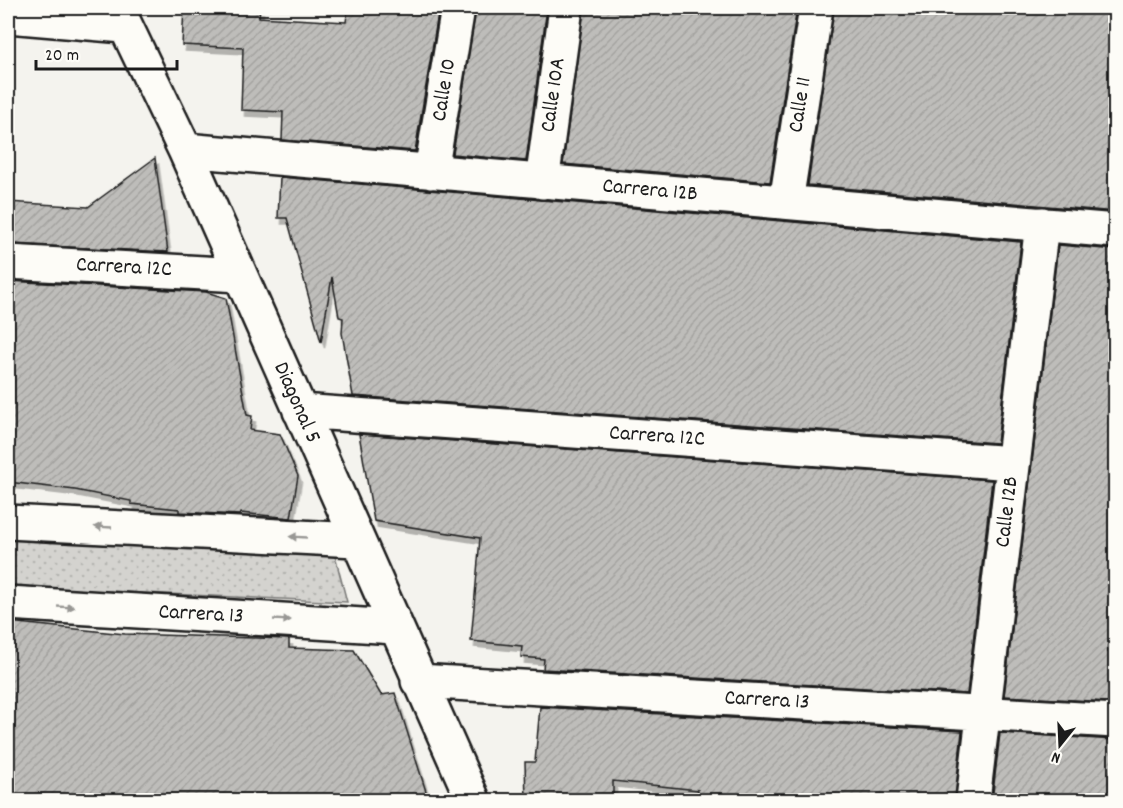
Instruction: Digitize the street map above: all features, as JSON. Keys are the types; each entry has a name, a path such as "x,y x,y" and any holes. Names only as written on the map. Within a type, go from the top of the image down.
{"street":[{"name":"Calle 10","path":"431,172 458,8"},
{"name":"Calle 10A","path":"542,182 566,8"},
{"name":"Calle 11","path":"786,202 816,8"},
{"path":"8,16 120,17"},
{"name":"Diagonal 5","path":"120,17 185,150 472,801"},
{"name":"Carrera 12B","path":"185,150 1116,231"},
{"name":"Calle 12B","path":"973,801 1042,224"},
{"name":"Carrera 12C","path":"8,262 240,275"},
{"name":"Carrera 12C","path":"300,411 1013,463"},
{"path":"8,522 356,540"},
{"name":"Carrera 13","path":"8,603 394,627"},
{"name":"Carrera 13","path":"418,681 1116,721"}],"shaded area":[{"path":"8,537 335,556 347,602 8,587"}],"building":[{"path":"184,8 260,8 259,17 346,22 348,8 439,8 415,151 282,140 283,112 241,110 243,48 182,45"},
{"path":"476,8 547,8 526,161 453,154"},
{"path":"584,8 797,8 770,182 563,164"},
{"path":"834,8 1116,8 1116,212 808,185"},
{"path":"155,158 168,252 8,244 8,202 88,207"},
{"path":"280,177 1021,242 997,443 353,396 342,333 343,318 339,317 332,277 321,342 287,218 278,218"},
{"path":"1058,245 1116,250 1116,579 1108,652 1113,652 1108,702 1004,696"},
{"path":"8,281 206,292 226,298 247,415 252,416 250,430 280,434 298,476 291,518 241,513 240,515 179,512 179,509 131,504 131,501 75,490 8,482"},
{"path":"359,434 992,480 967,694 543,669 544,659 521,657 522,646 471,641 480,538 374,521"},
{"path":"8,622 125,634 289,639 289,648 354,650 381,695 395,693 429,801 8,801"},
{"path":"540,707 962,731 955,801 697,801 698,790 613,781 613,801 526,801 525,762 535,762"},
{"path":"1000,733 1116,740 1116,801 992,801"}]}
